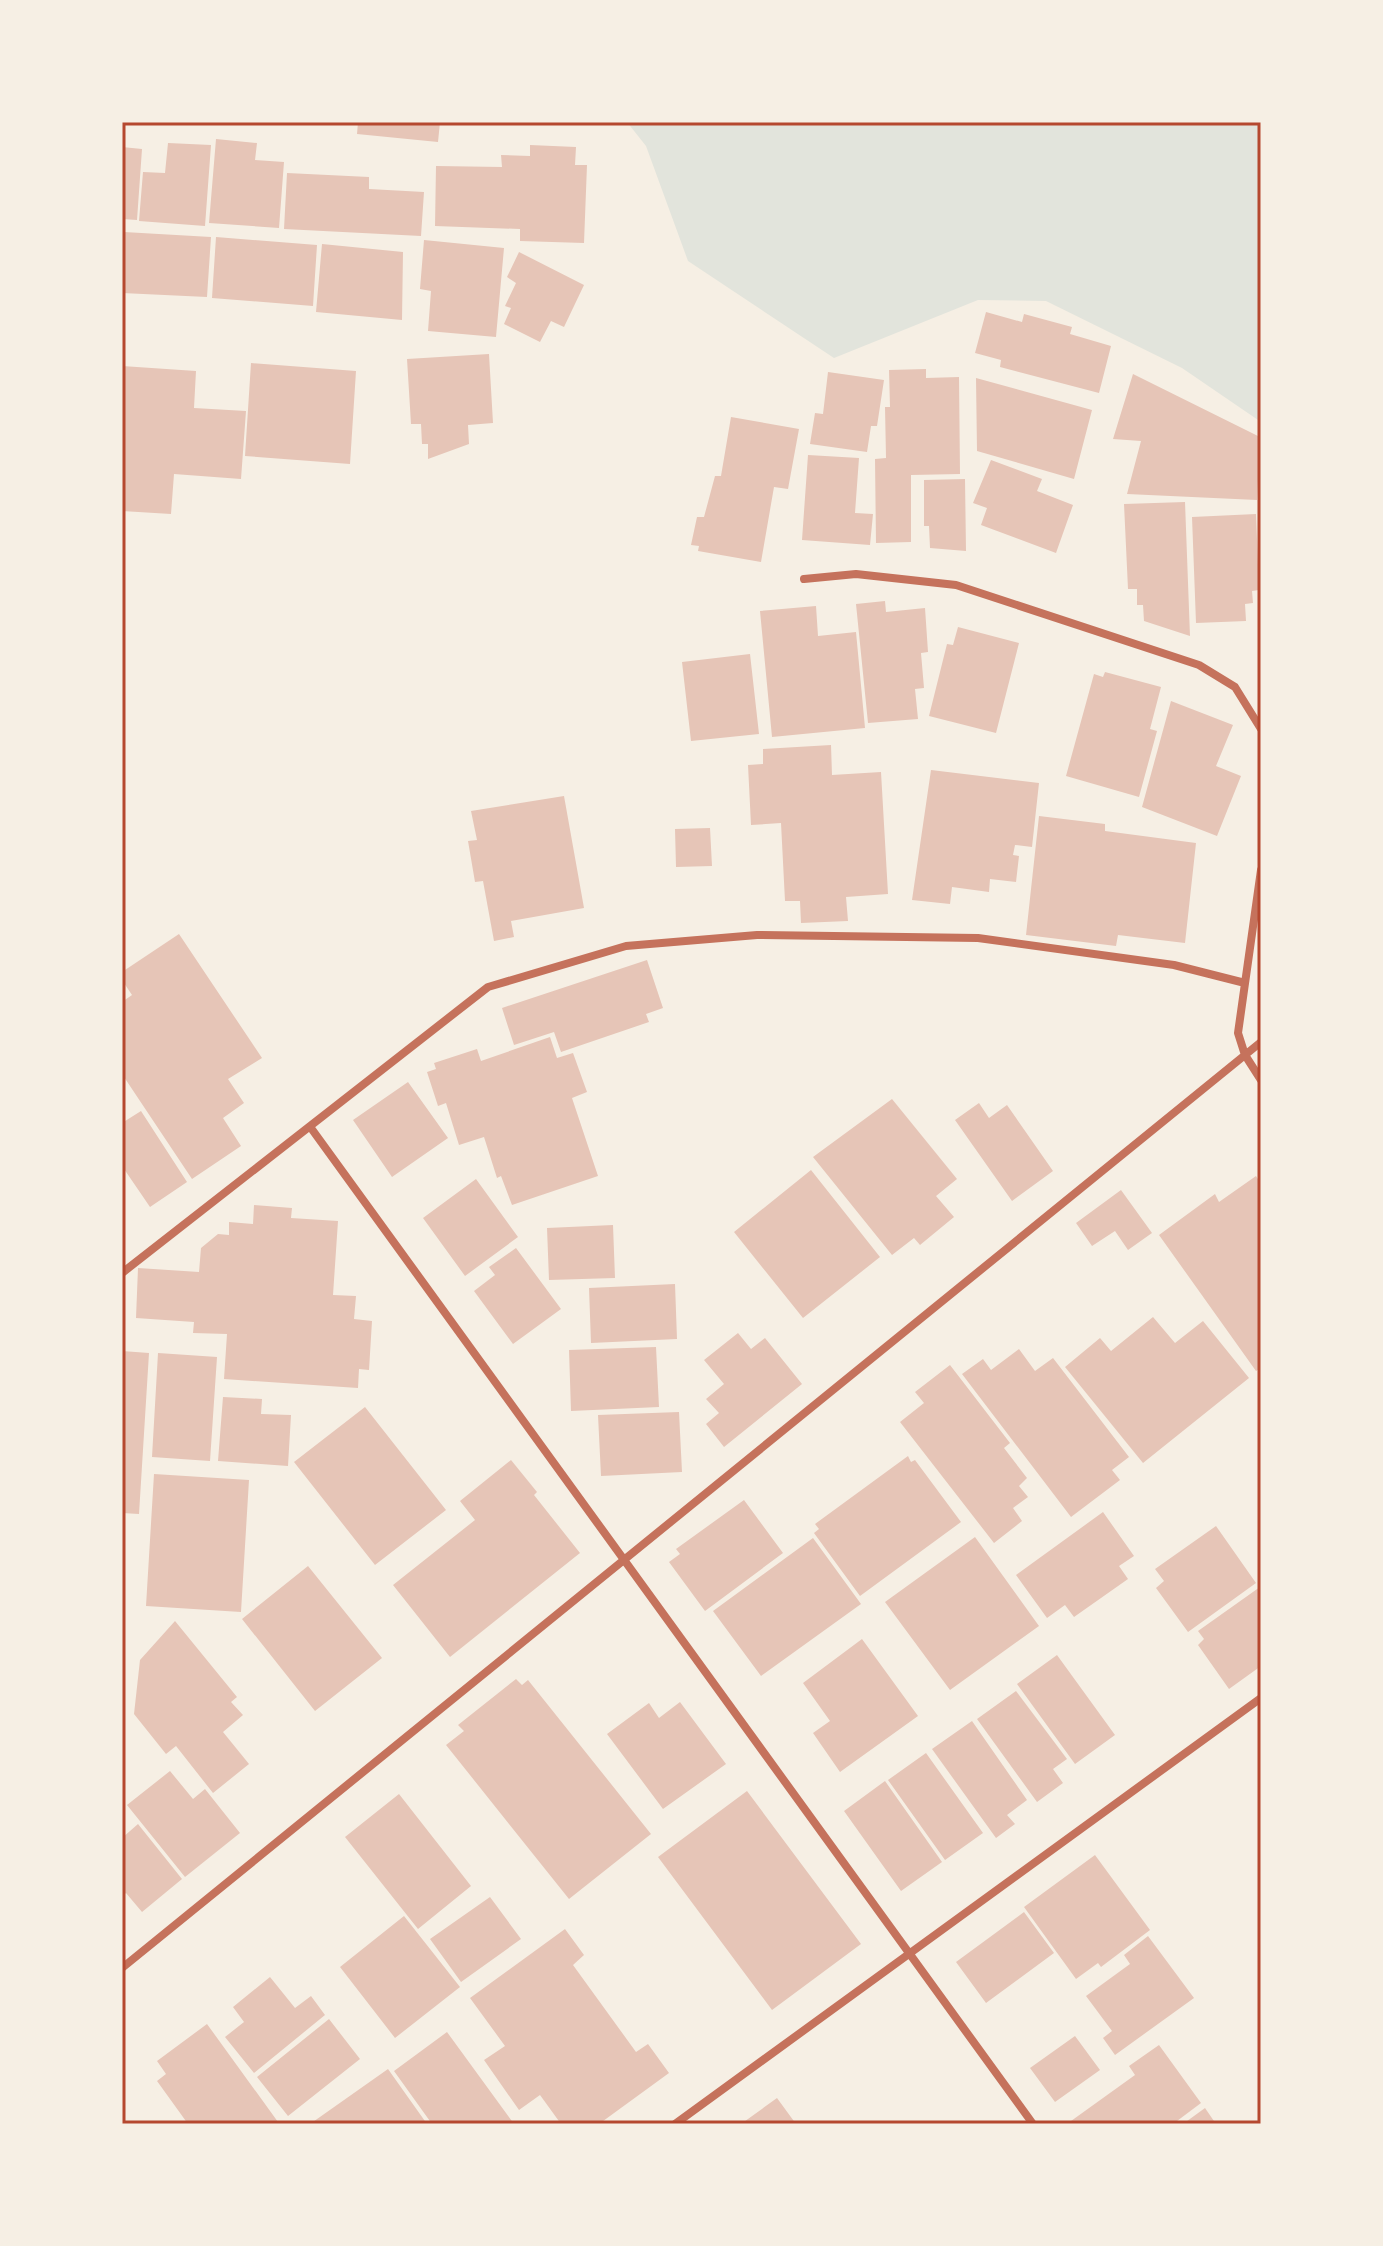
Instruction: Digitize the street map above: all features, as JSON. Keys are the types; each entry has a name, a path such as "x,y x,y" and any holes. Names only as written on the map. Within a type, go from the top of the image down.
{"street":[{"path":"804,579 856,574 956,585 1199,665 1235,687 1261,729"},
{"path":"1261,870 1238,1033 1245,1055 1261,1080"},
{"path":"122,1273 488,987 626,946 757,935 978,938 1174,965 1245,983"},
{"path":"122,1968 1261,1042"},
{"path":"311,1128 1033,2124"},
{"path":"675,2124 1261,1698"}],"shaded area":[{"path":"627,122 1261,122 1261,422 1182,368 1046,301 978,300 834,358 688,261 646,146"}],"building":[{"path":"358,122 440,122 438,142 357,134"},
{"path":"216,139 257,143 255,160 284,162 279,228 209,223"},
{"path":"168,143 211,145 205,226 139,221 143,172 165,173"},
{"path":"530,145 576,147 575,165 587,165 584,243 520,241 520,229 435,226 436,166 502,167 501,155 530,156"},
{"path":"122,147 142,149 137,220 122,219"},
{"path":"287,173 369,177 369,189 424,192 421,236 284,229"},
{"path":"124,232 211,237 207,297 122,293"},
{"path":"216,237 317,245 313,306 212,298"},
{"path":"424,240 504,248 496,337 428,331 431,291 420,289"},
{"path":"322,244 403,252 402,320 316,312"},
{"path":"519,252 584,285 564,327 551,321 540,342 504,324 511,308 505,306 516,283 507,277"},
{"path":"986,312 1022,322 1024,314 1072,327 1070,334 1111,346 1099,393 1000,367 1001,360 975,353"},
{"path":"489,354 493,423 468,425 469,444 428,459 428,444 422,444 421,424 411,424 407,359"},
{"path":"251,363 356,371 350,464 245,456"},
{"path":"122,366 196,371 194,408 246,411 241,479 174,474 171,514 122,511"},
{"path":"926,369 926,378 959,377 960,474 911,475 911,542 876,543 875,459 886,458 885,407 890,407 889,370"},
{"path":"828,372 884,380 877,426 871,426 867,452 810,444 815,413 823,414"},
{"path":"1133,374 1260,437 1257,500 1127,494 1141,441 1113,439"},
{"path":"976,378 1092,410 1074,479 977,451"},
{"path":"731,417 799,429 788,489 774,487 761,562 698,551 699,546 691,545 697,517 704,517 715,476 721,476"},
{"path":"808,455 859,458 855,513 873,514 870,545 802,540"},
{"path":"991,460 1042,479 1037,491 1073,505 1056,553 981,525 987,508 973,503"},
{"path":"965,479 966,551 930,548 929,526 924,526 924,480"},
{"path":"1185,502 1190,636 1144,621 1143,605 1137,605 1137,589 1128,589 1124,504"},
{"path":"1256,514 1259,590 1252,591 1253,603 1245,604 1246,621 1196,623 1192,517"},
{"path":"885,601 886,612 925,608 928,652 921,653 924,688 915,689 918,719 868,723 856,604"},
{"path":"816,606 818,636 856,632 865,728 772,737 760,611"},
{"path":"958,627 1019,643 996,733 929,716 947,644 953,645"},
{"path":"750,654 759,734 691,741 682,662"},
{"path":"1105,672 1161,687 1150,729 1157,731 1139,797 1066,776 1094,674 1103,677"},
{"path":"1171,701 1233,725 1216,766 1241,776 1217,836 1142,807"},
{"path":"831,745 832,775 881,772 888,894 846,897 848,921 801,923 800,901 785,901 781,823 751,825 748,765 763,764 763,749"},
{"path":"931,770 1039,783 1032,847 1015,845 1013,855 1019,856 1016,882 990,879 989,892 952,887 950,904 912,900"},
{"path":"564,796 584,908 511,921 514,937 494,941 483,881 475,882 468,841 477,840 471,811"},
{"path":"1039,816 1105,824 1105,831 1196,843 1185,943 1118,935 1116,946 1026,935"},
{"path":"710,828 712,866 676,867 675,829"},
{"path":"179,934 262,1058 228,1079 244,1103 223,1118 241,1146 192,1179 122,1074 122,1002 132,995 122,980 122,972"},
{"path":"647,960 663,1008 646,1014 649,1022 561,1052 554,1032 514,1045 502,1008"},
{"path":"550,1037 557,1058 573,1053 587,1092 572,1098 598,1176 512,1205 501,1176 497,1178 484,1137 459,1145 446,1103 438,1106 427,1072 436,1069 434,1063 477,1049 481,1061"},
{"path":"408,1082 448,1138 392,1177 353,1120"},
{"path":"892,1099 957,1179 936,1196 954,1217 920,1245 914,1238 892,1255 813,1157"},
{"path":"979,1103 989,1118 1007,1105 1053,1171 1012,1201 955,1120"},
{"path":"141,1111 187,1182 150,1207 122,1166 122,1123"},
{"path":"811,1170 880,1257 803,1318 734,1232"},
{"path":"1256,1176 1261,1184 1261,1368 1256,1371 1159,1235 1215,1194 1219,1202"},
{"path":"476,1179 518,1237 465,1276 423,1218"},
{"path":"1121,1190 1152,1233 1128,1250 1115,1231 1092,1246 1076,1223"},
{"path":"254,1205 292,1208 291,1218 338,1221 333,1295 356,1296 354,1319 372,1321 369,1370 359,1369 358,1388 224,1379 227,1334 193,1333 194,1322 136,1318 138,1268 199,1272 201,1248 218,1234 229,1235 229,1222 253,1224"},
{"path":"613,1225 615,1278 549,1280 547,1228"},
{"path":"516,1248 561,1309 513,1344 474,1291 495,1275 489,1267"},
{"path":"675,1284 677,1339 591,1343 589,1288"},
{"path":"1153,1317 1175,1343 1203,1321 1249,1378 1143,1463 1065,1367 1100,1338 1111,1351"},
{"path":"738,1333 751,1349 765,1338 802,1384 724,1447 706,1424 719,1413 706,1399 724,1384 704,1360"},
{"path":"656,1347 659,1407 571,1411 569,1350"},
{"path":"1019,1349 1035,1371 1053,1358 1129,1457 1112,1470 1120,1480 1071,1517 962,1374 983,1359 991,1370"},
{"path":"122,1351 149,1353 139,1514 122,1513"},
{"path":"158,1353 217,1357 210,1461 152,1457"},
{"path":"950,1365 1010,1443 1004,1448 1027,1478 1019,1486 1028,1497 1013,1508 1022,1521 994,1543 900,1422 924,1403 915,1392"},
{"path":"223,1397 262,1399 261,1414 291,1415 288,1466 218,1461"},
{"path":"365,1407 446,1510 375,1565 294,1462"},
{"path":"679,1412 682,1472 601,1476 598,1415"},
{"path":"908,1456 911,1462 915,1460 961,1522 860,1596 814,1533 819,1529 815,1524"},
{"path":"511,1460 580,1553 450,1657 393,1585 475,1520 460,1501"},
{"path":"154,1474 249,1480 241,1612 146,1606"},
{"path":"744,1500 783,1553 705,1611 669,1562 680,1554 676,1549"},
{"path":"1103,1512 1134,1556 1119,1566 1128,1579 1074,1617 1065,1605 1047,1618 1016,1575"},
{"path":"1216,1526 1256,1583 1188,1632 1156,1588 1164,1581 1155,1569"},
{"path":"975,1537 1039,1626 950,1690 885,1602"},
{"path":"813,1538 861,1604 761,1676 713,1611"},
{"path":"308,1566 382,1658 315,1711 242,1619"},
{"path":"1260,1587 1261,1666 1229,1689 1198,1645 1204,1639 1198,1631"},
{"path":"175,1621 237,1697 231,1702 243,1715 223,1732 249,1764 213,1793 176,1746 166,1754 134,1714 140,1660"},
{"path":"862,1639 918,1716 840,1772 813,1733 830,1721 803,1683"},
{"path":"1057,1655 1115,1735 1075,1764 1017,1684"},
{"path":"516,1679 522,1685 528,1680 651,1834 569,1899 446,1745 464,1731 458,1725"},
{"path":"1016,1691 1067,1759 1053,1769 1063,1783 1037,1802 977,1719"},
{"path":"680,1702 726,1764 663,1809 607,1734 649,1703 659,1718"},
{"path":"972,1721 1027,1800 1007,1815 1015,1824 996,1838 932,1749"},
{"path":"926,1753 983,1833 945,1860 888,1780"},
{"path":"170,1771 193,1799 205,1789 240,1833 185,1877 127,1805"},
{"path":"885,1781 942,1862 901,1891 844,1811"},
{"path":"747,1791 861,1944 772,2010 658,1857"},
{"path":"399,1794 471,1886 418,1929 345,1837"},
{"path":"138,1824 182,1879 142,1912 126,1893 122,1896 122,1838"},
{"path":"1095,1855 1150,1930 1101,1967 1098,1963 1076,1979 1024,1907"},
{"path":"490,1897 521,1939 461,1982 430,1939"},
{"path":"1024,1912 1054,1953 986,2003 956,1962"},
{"path":"404,1916 460,1987 395,2038 340,1967"},
{"path":"565,1929 584,1955 573,1965 636,2052 648,2044 669,2073 599,2124 561,2124 540,2095 519,2110 484,2060 505,2046 470,1998"},
{"path":"1148,1936 1194,1998 1115,2055 1103,2038 1112,2031 1086,1996 1130,1964 1124,1955"},
{"path":"270,1977 295,2008 311,1996 325,2015 254,2073 225,2037 244,2022 233,2007"},
{"path":"329,2019 360,2059 288,2116 257,2077"},
{"path":"207,2024 278,2122 188,2124 157,2081 166,2074 157,2061"},
{"path":"447,2032 514,2124 432,2124 394,2071"},
{"path":"1075,2036 1100,2070 1055,2102 1030,2068"},
{"path":"1159,2045 1201,2103 1173,2124 1073,2124 1071,2121 1135,2075 1129,2066"},
{"path":"388,2069 427,2124 310,2124"},
{"path":"777,2098 796,2124 741,2124"},
{"path":"1205,2108 1216,2124 1183,2124"}]}
